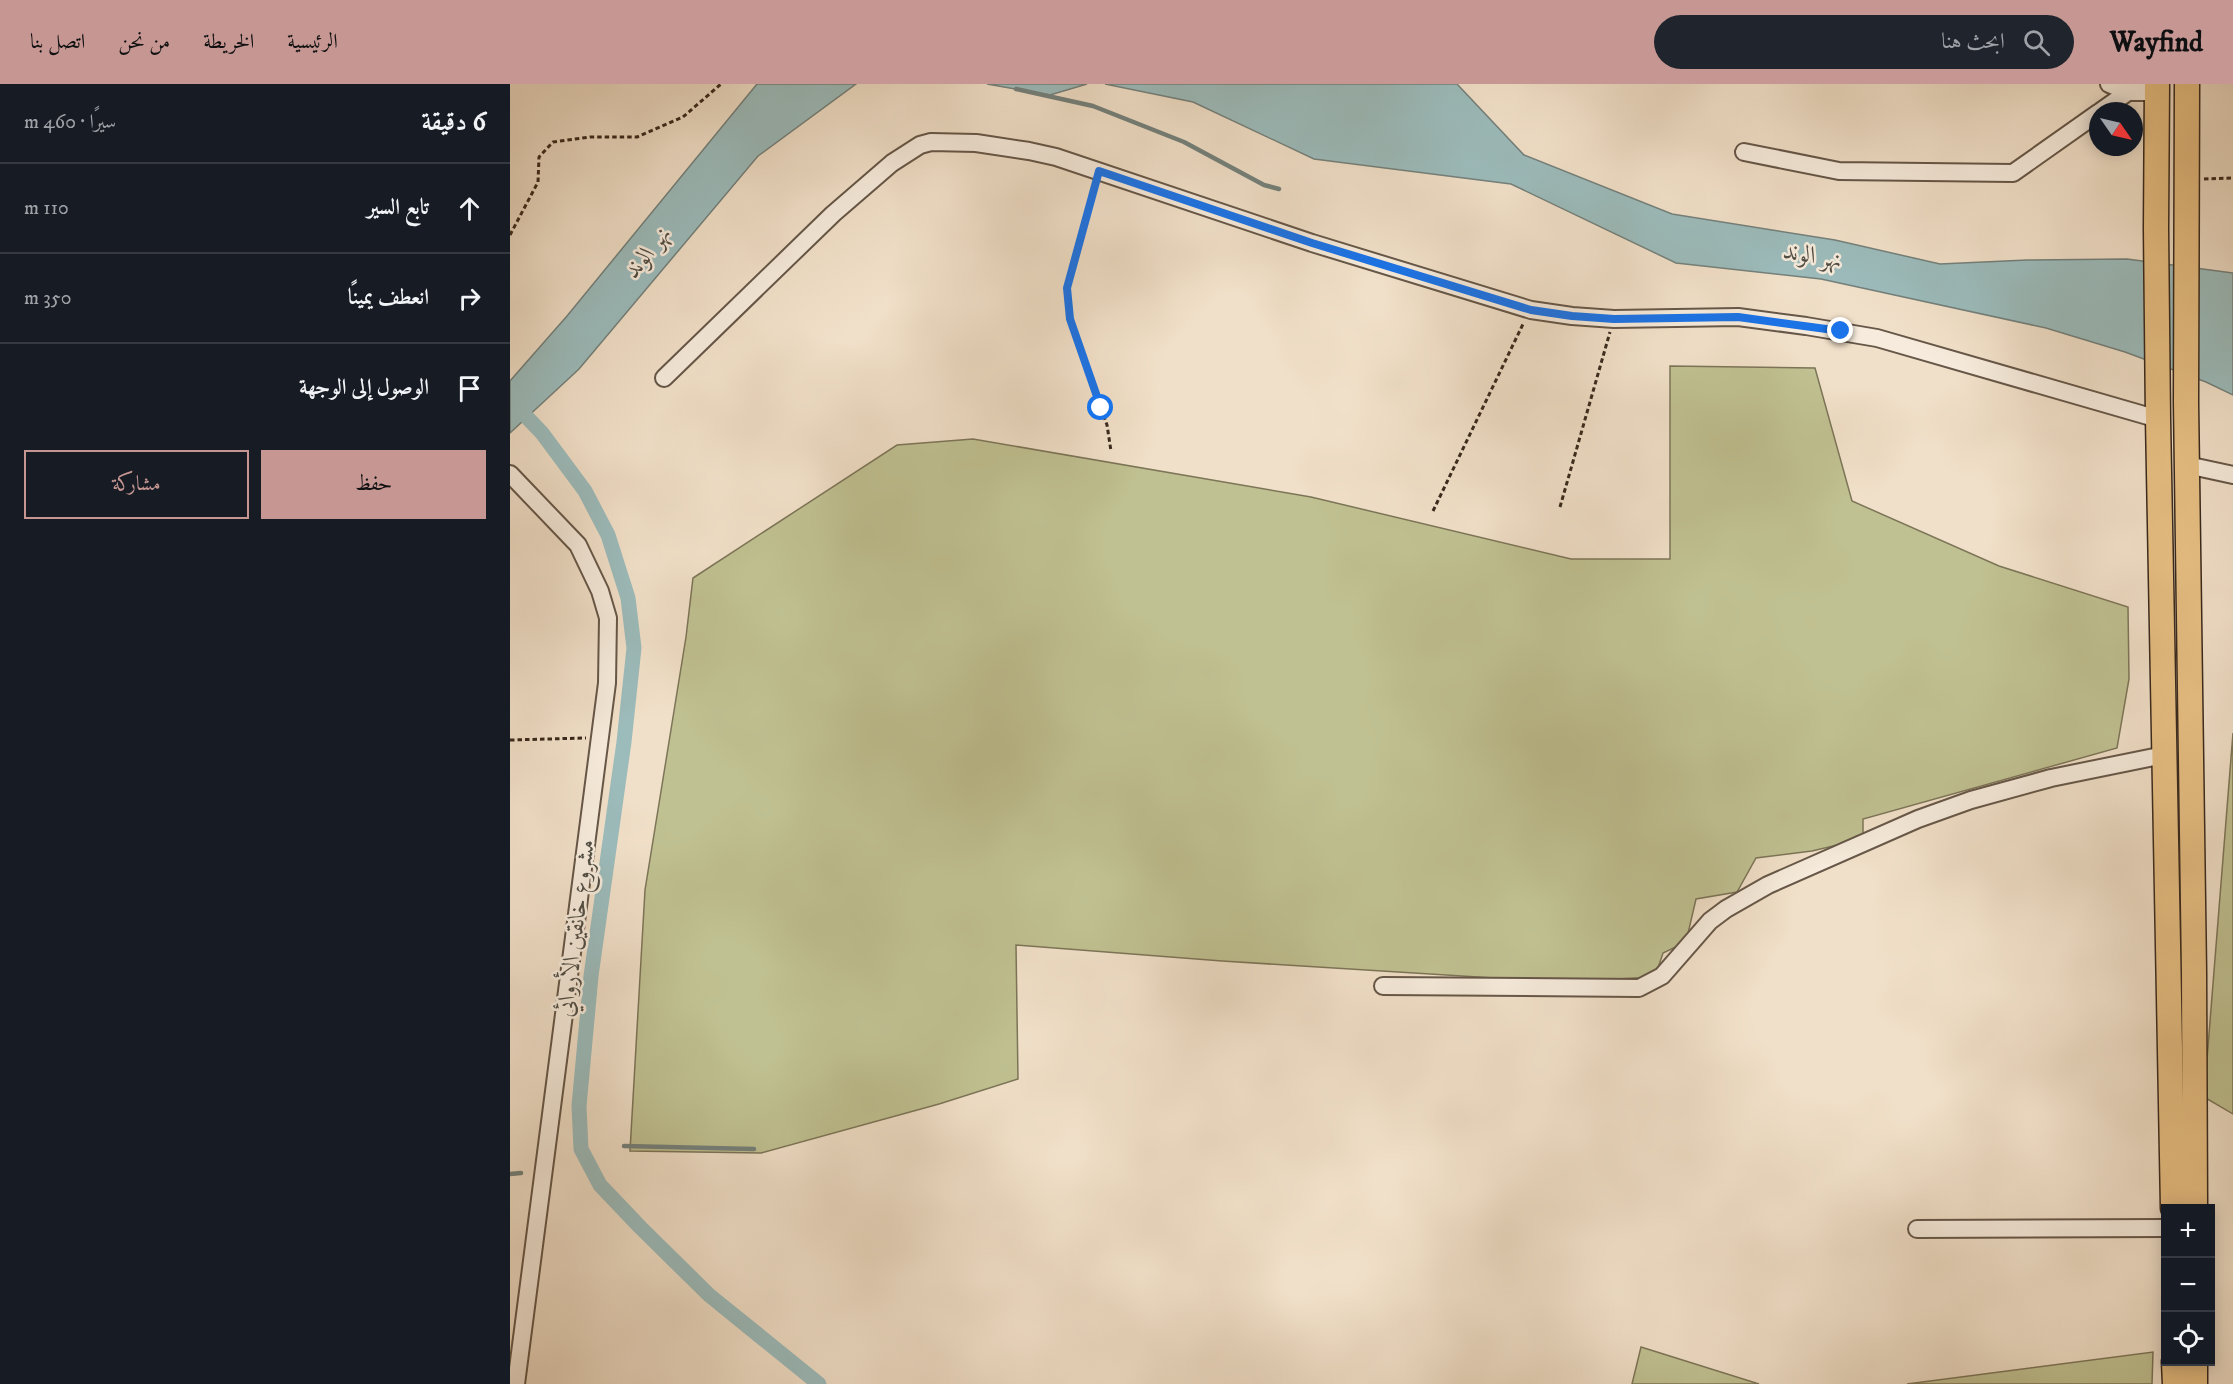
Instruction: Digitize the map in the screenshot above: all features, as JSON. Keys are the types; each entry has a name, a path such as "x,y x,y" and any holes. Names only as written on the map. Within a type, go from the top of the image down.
{"highway":[{"path":"2174,1204 2183,1149 2194,972 2186,402 2187,84"},
{"path":"2157,88 2156,228 2164,755 2183,1149 2193,1204"},
{"path":"2174,1366 2175,1384"},
{"path":"2195,1366 2195,1384"}],"street":[{"path":"2109,84 2131,88 2157,88"},
{"path":"2113,102 2131,88"},
{"path":"1744,152 1839,171 2013,173 2089,120"},
{"path":"664,378 833,214 891,163 920,145 931,142 952,142 1012,148 1056,157 1312,243 1531,310 1614,319 1738,317 1841,331 2158,408"},
{"path":"2187,465 2233,476"},
{"path":"510,474 578,545 600,591 608,618 609,649 608,683 516,1384"},
{"path":"1383,986 1639,988 1662,976 1710,921 1768,885 1917,819 1981,797 2051,778 2164,755"},
{"path":"1917,1229 2161,1228"}],"path":[{"path":"510,234 538,182 539,157 553,142 590,137 637,137 683,117 721,84"},
{"path":"1099,171 1067,288 1067,303 1070,319 1107,425 1112,451"},
{"path":"2187,179 2233,178"},
{"path":"1433,511 1515,337 1531,310"},
{"path":"1560,507 1614,319"},
{"path":"510,740 600,738"}],"green space":[{"path":"1670,366 1815,368 1852,501 1999,566 2128,607 2129,679 2117,748 1863,819 1863,839 1812,851 1756,858 1737,892 1696,899 1686,942 1663,953 1655,977 1558,982 1222,961 1016,945 1018,1079 939,1104 761,1153 630,1151 645,890 686,637 693,578 897,445 973,439 1311,497 1571,559 1670,559"},
{"path":"2233,733 2233,1114 2204,1097"},
{"path":"1641,1347 1759,1384 1632,1384"},
{"path":"2153,1352 2152,1384 1907,1384"}],"water":[{"name":"نهر الوند","path":"757,84 856,84 758,156 579,369 510,433 510,381 567,316"},
{"path":"987,84 1087,84 1050,95"},
{"name":"نهر الوند","path":"1105,84 1457,84 1524,155 1672,214 1835,240 1940,264 2127,259 2233,273 2233,395 2206,382 2125,352 2046,328 1821,279 1676,263 1511,184 1314,159 1193,102"}],"waterway":[{"path":"1016,89 1093,106 1184,142 1264,185 1279,189"},
{"name":"مشروع خانقين الأروائي","path":"519,409 542,433 585,491 608,535 628,598 634,648 624,742 591,976 579,1106 581,1149 600,1185 640,1227 709,1295 819,1384"},
{"path":"624,1146 754,1149"},
{"path":"510,1174 521,1173"}],"route":[{"path":"1101,408 1070,319 1067,303 1067,288 1099,171 1312,243 1531,310 1614,319 1738,317 1841,331"}]}
